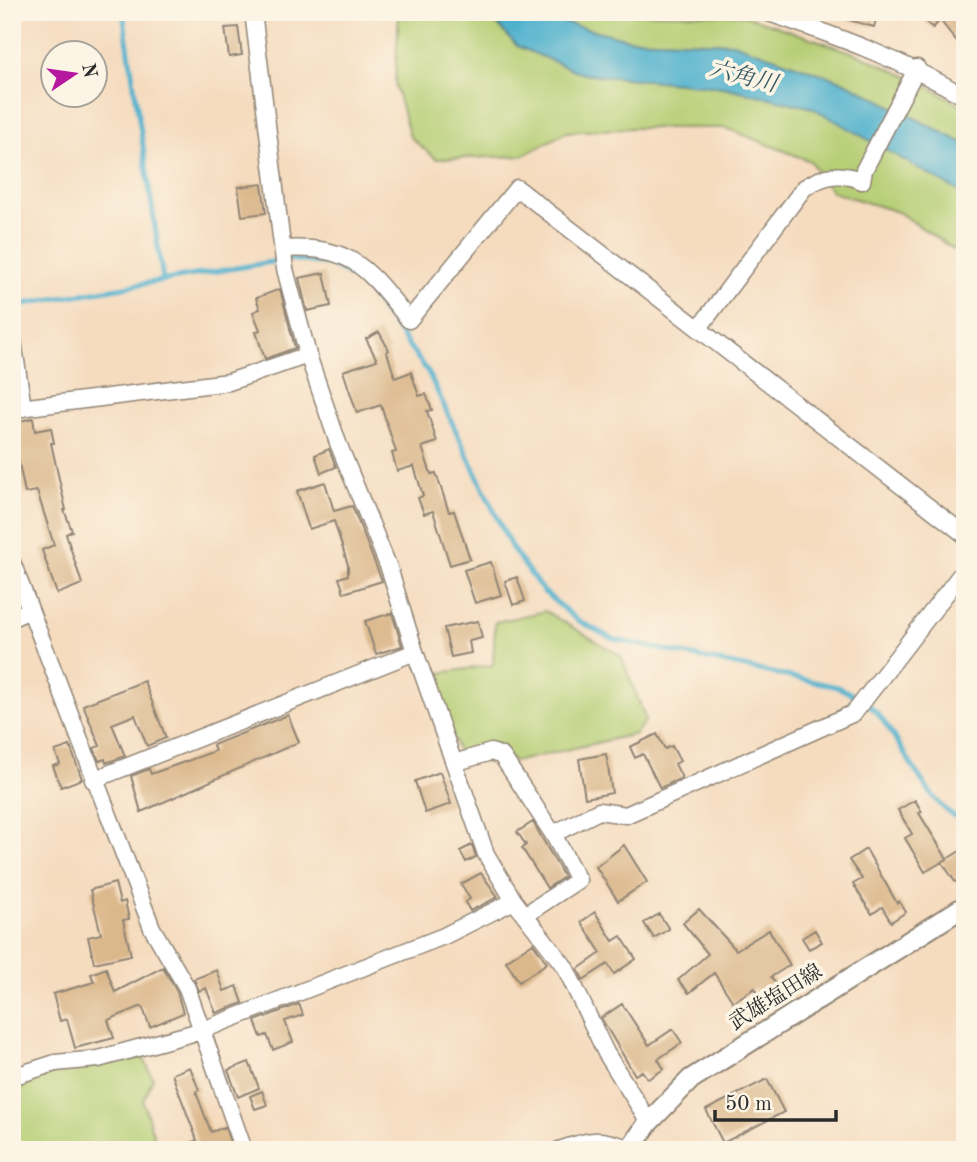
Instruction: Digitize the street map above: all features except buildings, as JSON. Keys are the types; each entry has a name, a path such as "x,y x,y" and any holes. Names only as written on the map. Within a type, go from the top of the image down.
{"main road":[{"name":"武雄塩田線","path":"630,1149 649,1122 691,1079 965,906"}],"street":[{"path":"253,12 285,269 308,355 338,443 389,568 415,652 486,854 514,901 565,967 606,1053 649,1122"},
{"path":"766,12 861,44 965,97"},
{"path":"699,328 804,188 820,178 845,173 862,180 864,170 914,72"},
{"path":"282,249 309,248 340,254 368,270 409,320 517,188 965,535"},
{"path":"12,334 18,408 229,382 308,355"},
{"path":"12,562 93,780 152,928 187,988 244,1150"},
{"path":"553,834 599,811 626,815 854,713 965,569"},
{"path":"12,618 30,610"},
{"path":"93,780 415,652"},
{"path":"454,763 491,752 502,756 553,834 578,880 525,915"},
{"path":"12,1077 55,1063 98,1059 200,1031 444,936 514,901"},
{"path":"559,1150 588,1140 604,1139 630,1149"}],"green space":[{"path":"399,12 486,12 517,46 583,74 723,87 813,108 965,195 965,257 898,212 832,192 810,161 726,128 632,128 566,132 522,156 436,159 410,137 395,84"},
{"path":"540,12 744,15 863,56 928,86 965,108 965,144 847,83 733,43 628,39 546,18"},
{"path":"545,611 621,656 646,720 635,734 514,762 499,744 459,756 433,674 493,665 495,622"},
{"path":"143,1057 153,1078 143,1101 158,1150 12,1150 12,1085 61,1072"}],"water":[{"name":"六角川","path":"486,12 540,12 546,18 628,39 733,43 847,83 965,144 965,195 813,108 723,87 583,74 517,46"}],"waterway":[{"path":"123,12 163,280"},
{"path":"12,306 289,259 328,264 361,281 428,372 511,547 543,591 577,620 613,639 838,687 856,696 882,719 939,804 952,815 965,820"}]}
